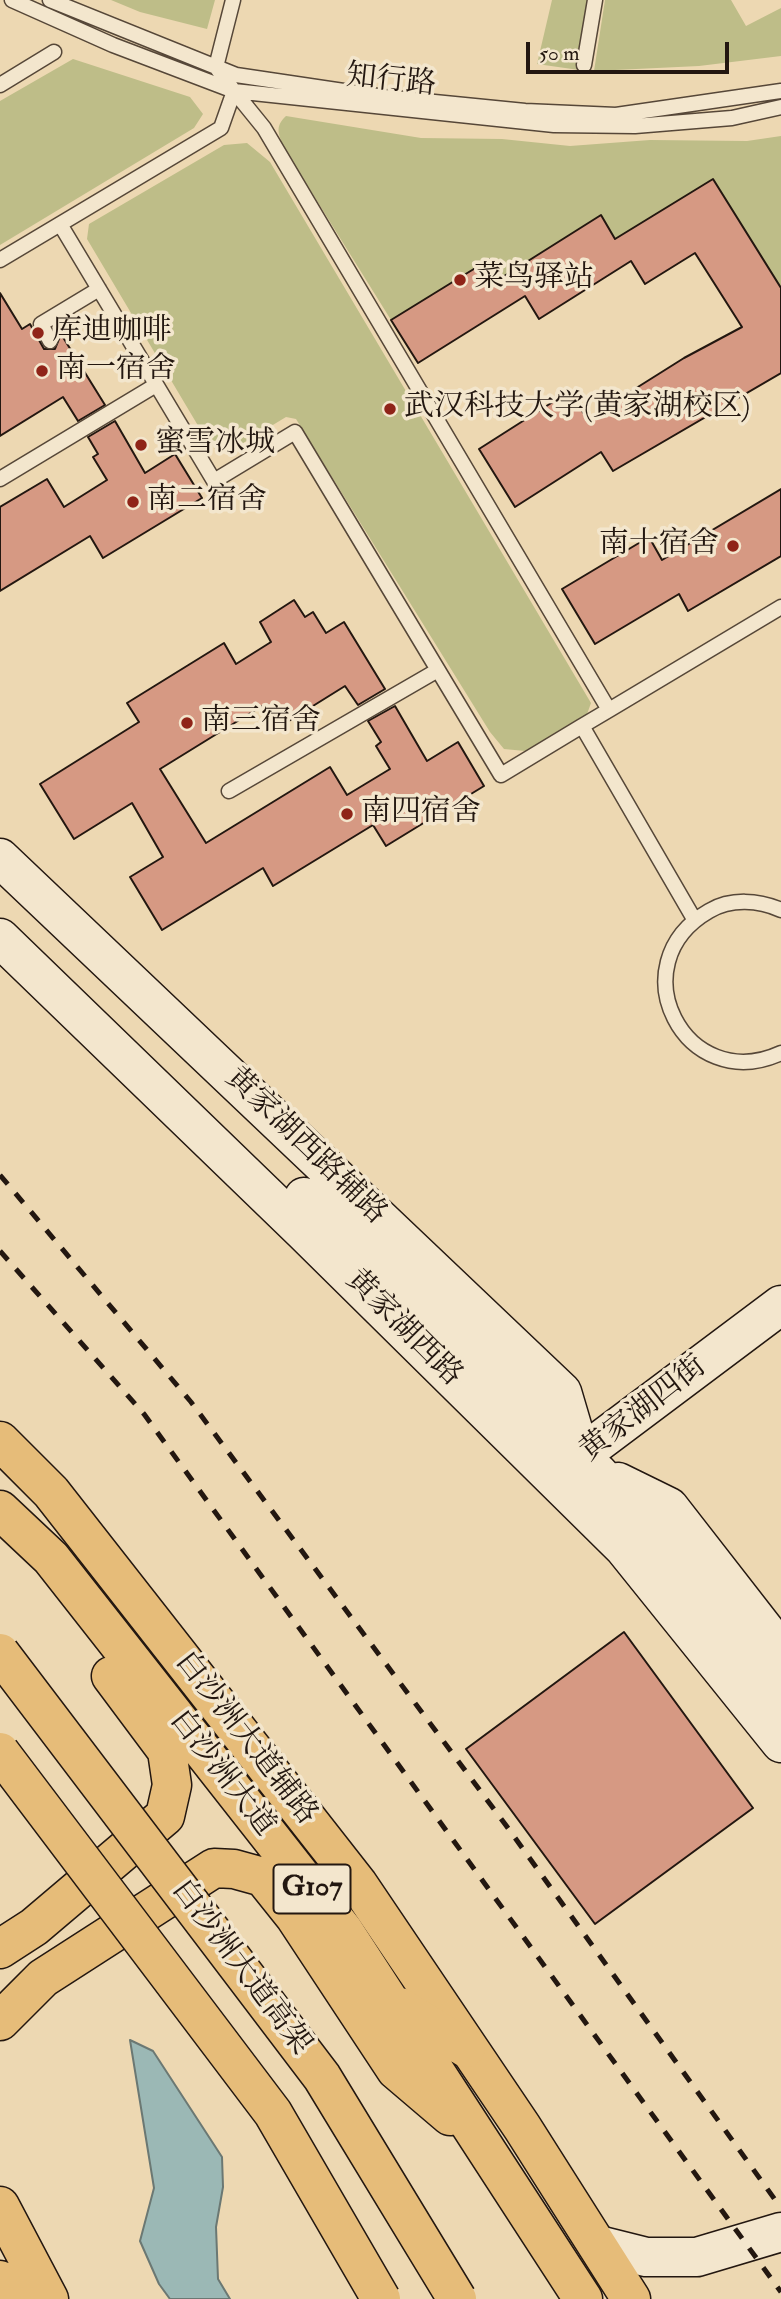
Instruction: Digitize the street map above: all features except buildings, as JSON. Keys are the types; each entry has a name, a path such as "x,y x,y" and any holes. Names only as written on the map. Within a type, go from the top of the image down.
{"main road":[{"name":"黄家湖西路辅路","path":"0,858 562,1392 579,1471"},
{"name":"黄家湖西路","path":"0,914 579,1471 624,1548 781,1743"},
{"name":"黄家湖西路","path":"0,938 579,1471 648,1527 781,1697"},
{"name":"黄家湖四街","path":"579,1471 781,1305"},
{"name":"黄家湖四街","path":"579,1471 781,1335"},
{"name":"白沙洲大道辅路","path":"0,1441 51,1492 358,1884 466,2048 522,2127 631,2299"},
{"path":"579,1471 668,1507 781,1651"},
{"name":"白沙洲大道","path":"0,1510 59,1569 344,1931 583,2299"},
{"path":"0,1528 167,1751 172,1785 165,1816 34,1927 0,1949"},
{"name":"白沙洲大道高架","path":"0,1653 322,2077 457,2299"},
{"name":"白沙洲大道高架","path":"0,1752 273,2113 381,2299"},
{"path":"0,2021 43,1978 214,1868 234,1869 263,1877 295,1917 396,2070 484,2144"},
{"path":"389,2000 466,2048"},
{"path":"0,2206 49,2299"},
{"path":"598,2245 646,2257 675,2259 779,2245"},
{"path":"0,2280 11,2299"}],"lane":[{"name":"知行路","path":"12,0 113,45 234,91 554,125 635,126 732,118 781,107"},
{"name":"知行路","path":"50,0 236,75 384,97 616,115 781,91"},
{"path":"233,0 216,67 264,128 609,709"},
{"path":"584,65 595,0"},
{"path":"0,85 54,52"},
{"path":"0,260 221,128 234,91"},
{"path":"60,224 214,481 295,432 501,775 781,607"},
{"path":"50,341 41,324 99,289"},
{"path":"0,479 156,385"},
{"path":"229,791 438,670"},
{"path":"582,726 694,919"},
{"path":"781,910 767,904 742,901 716,907 694,919 676,940 666,966 665,993 673,1019 690,1041 713,1056 739,1062 766,1059 781,1052"}],"shaded area":[{"path":"111,0 215,0 207,29 140,12"},
{"path":"552,0 591,0 579,70 537,64"},
{"path":"605,0 731,0 746,26 781,8 781,56 699,66 594,71"},
{"path":"73,59 190,97 203,114 194,128 0,245 0,101"},
{"path":"286,116 421,138 502,139 570,146 650,140 747,141 781,136 781,289 713,179 615,239 600,216 501,278 489,259 391,320 284,148 279,128"},
{"path":"247,143 270,162 591,703 586,717 525,751 504,749 490,732 296,419 286,417 230,451 216,450 203,434 87,239 89,224 224,145"}],"water":[{"path":"130,2040 153,2051 222,2157 223,2187 216,2227 218,2279 230,2299 170,2299 159,2284 140,2241 154,2188"}],"railway":[{"path":"0,1175 191,1402 505,1824 781,2208"},
{"path":"0,1251 144,1414 781,2292"}],"place":[{"name":"菜鸟驿站","path":"460,280"},
{"name":"库迪咖啡","path":"38,333"},
{"name":"南一宿舍","path":"42,371"},
{"name":"武汉科技大学(黄家湖校区)","path":"390,409"},
{"name":"蜜雪冰城","path":"141,445"},
{"name":"南二宿舍","path":"133,502"},
{"name":"南十宿舍","path":"733,546"},
{"name":"南三宿舍","path":"187,723"},
{"name":"南四宿舍","path":"347,814"}]}
